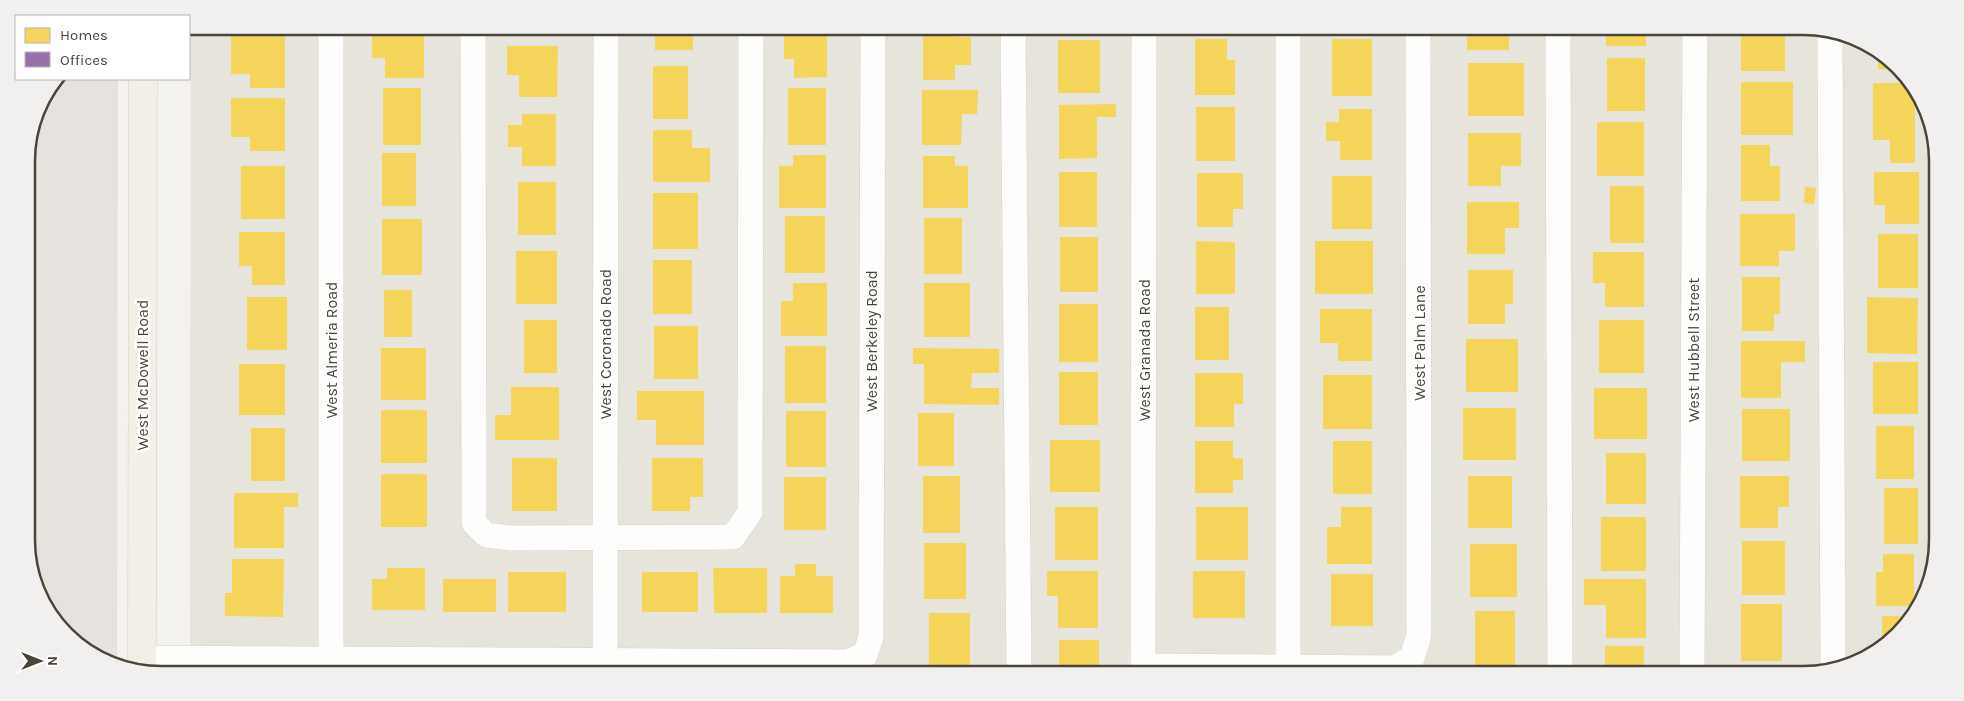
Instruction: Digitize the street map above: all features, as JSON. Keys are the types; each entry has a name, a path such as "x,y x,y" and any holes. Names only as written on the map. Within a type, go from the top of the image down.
{"main road":[{"name":"West McDowell Road","path":"142,665 143,80"}],"street":[{"name":"West Almeria Road","path":"331,35 331,666"},
{"path":"473,35 474,524 486,535 511,538 734,537 750,512 751,35"},
{"name":"West Coronado Road","path":"604,661 606,35"},
{"name":"West Berkeley Road","path":"604,661 847,662 865,655 871,637 872,35"},
{"path":"1013,35 1018,666"},
{"name":"West Granada Road","path":"1143,666 1144,35"},
{"path":"1288,35 1288,666"},
{"name":"West Palm Lane","path":"1398,666 1412,658 1419,635 1418,35"},
{"path":"1558,35 1560,666"},
{"name":"West Hubbell Street","path":"1692,666 1694,35"},
{"path":"1830,38 1833,662"},
{"path":"376,666 604,661"},
{"path":"146,665 236,666"}],"shaded area":[{"path":"191,35 1803,35 1835,39 1859,48 1880,61 1903,84 1912,98 1925,129 1929,161 1928,556 1925,572 1916,596 1898,623 1880,640 1866,649 1827,664 1811,666 190,666"},
{"path":"64,80 118,80 117,658 91,645 66,623 48,596 37,564 35,548 35,153 39,129 48,105"}],"building: Homes":[{"path":"231,35 285,35 285,88 250,88 250,74 231,74"},
{"path":"372,35 424,35 424,78 385,78 385,58 372,58"},
{"path":"655,35 693,35 693,50 655,50"},
{"path":"784,35 827,35 827,77 794,78 794,59 784,59"},
{"path":"923,35 971,37 971,65 955,65 955,80 923,80"},
{"path":"1467,35 1509,35 1509,50 1467,50"},
{"path":"1606,35 1646,35 1646,46 1606,46"},
{"path":"1741,35 1785,35 1785,71 1741,71"},
{"path":"1195,39 1227,39 1227,60 1235,60 1235,95 1195,95"},
{"path":"1332,39 1372,39 1372,96 1332,96"},
{"path":"1058,40 1100,40 1100,93 1058,93"},
{"path":"507,46 558,46 557,97 519,97 519,75 507,75"},
{"path":"1607,58 1645,58 1645,111 1607,111"},
{"path":"1878,60 1889,69 1878,69"},
{"path":"1468,63 1524,63 1524,116 1468,116"},
{"path":"653,66 688,66 688,119 653,119"},
{"path":"1741,82 1793,82 1793,135 1741,135"},
{"path":"1873,83 1902,83 1915,104 1915,163 1890,163 1890,140 1873,140"},
{"path":"383,88 421,88 421,145 383,145"},
{"path":"788,88 826,88 826,145 788,145"},
{"path":"922,90 978,90 977,114 962,114 961,145 922,145"},
{"path":"231,98 285,98 285,151 250,151 250,137 231,137"},
{"path":"1116,104 1116,117 1097,117 1097,158 1059,159 1059,105"},
{"path":"1196,107 1235,107 1235,161 1196,161"},
{"path":"1339,109 1372,109 1372,160 1340,160 1340,141 1326,141 1326,122 1339,122"},
{"path":"522,114 556,114 556,166 522,166 522,147 508,147 508,125 522,125"},
{"path":"1597,122 1644,122 1644,176 1597,176"},
{"path":"653,130 692,130 692,148 710,148 710,182 653,182"},
{"path":"1468,133 1521,133 1521,166 1501,166 1501,186 1468,186"},
{"path":"1741,145 1770,145 1770,166 1780,166 1780,201 1741,201"},
{"path":"382,153 416,153 416,206 382,206"},
{"path":"793,155 826,155 826,208 779,208 779,166 793,166"},
{"path":"923,156 955,156 955,166 968,166 968,208 923,208"},
{"path":"241,166 285,166 285,219 241,219"},
{"path":"1059,172 1097,172 1097,227 1059,227"},
{"path":"1874,172 1919,172 1919,224 1885,224 1885,205 1874,205"},
{"path":"1197,173 1243,173 1243,209 1233,209 1233,227 1197,227"},
{"path":"1332,176 1372,176 1372,229 1332,229"},
{"path":"518,182 556,182 556,235 518,235"},
{"path":"1610,186 1644,186 1644,243 1610,243"},
{"path":"1805,187 1816,188 1814,204 1804,203"},
{"path":"653,193 698,193 698,249 653,249"},
{"path":"1467,202 1519,202 1519,228 1505,228 1505,254 1467,254"},
{"path":"1740,214 1795,214 1795,251 1779,251 1779,266 1740,266"},
{"path":"785,216 825,216 825,273 785,273"},
{"path":"924,218 962,218 962,274 924,274"},
{"path":"382,219 422,219 422,275 382,275"},
{"path":"239,232 285,232 285,285 252,285 252,266 239,266"},
{"path":"1878,234 1918,234 1918,288 1878,288"},
{"path":"1060,237 1098,237 1098,292 1060,292"},
{"path":"1196,241 1235,242 1235,294 1196,294"},
{"path":"1315,241 1373,241 1373,294 1315,294"},
{"path":"516,251 557,251 557,304 516,304"},
{"path":"1593,252 1644,252 1644,307 1605,307 1605,283 1593,283"},
{"path":"653,260 692,260 692,314 653,314"},
{"path":"1468,270 1513,270 1513,304 1505,304 1505,324 1468,324"},
{"path":"1742,277 1780,277 1780,314 1774,314 1774,331 1742,331"},
{"path":"793,283 827,283 827,336 781,336 781,301 793,301"},
{"path":"924,283 970,283 970,337 924,337"},
{"path":"384,290 412,290 412,337 384,337"},
{"path":"247,297 287,297 287,350 247,350"},
{"path":"1867,297 1918,298 1917,354 1867,353"},
{"path":"1059,304 1098,304 1098,362 1059,362"},
{"path":"1195,307 1229,307 1229,360 1195,360"},
{"path":"1320,309 1372,309 1372,361 1338,361 1338,343 1320,343"},
{"path":"524,320 557,320 557,373 524,373"},
{"path":"1599,320 1644,320 1644,373 1599,373"},
{"path":"654,326 698,326 698,379 654,379"},
{"path":"1466,339 1518,339 1518,392 1466,392"},
{"path":"1741,341 1805,341 1805,362 1781,362 1781,398 1741,398"},
{"path":"785,346 826,346 826,403 785,403"},
{"path":"381,348 426,348 426,400 381,400"},
{"path":"913,348 999,349 999,373 972,373 971,388 999,388 999,405 924,404 924,364 913,364"},
{"path":"1873,362 1918,362 1918,414 1873,414"},
{"path":"239,364 285,364 285,415 239,415"},
{"path":"1059,372 1098,372 1098,425 1059,425"},
{"path":"1195,373 1243,373 1243,404 1234,404 1234,427 1195,427"},
{"path":"1323,375 1372,375 1372,429 1323,429"},
{"path":"511,387 559,387 559,440 495,440 495,415 511,415"},
{"path":"1594,388 1647,388 1647,439 1594,439"},
{"path":"637,391 704,391 704,445 656,445 656,420 637,420"},
{"path":"1463,408 1516,408 1516,460 1463,460"},
{"path":"1742,409 1790,409 1790,461 1742,461"},
{"path":"381,410 427,410 427,463 381,463"},
{"path":"786,411 826,411 826,467 786,467"},
{"path":"918,413 954,413 954,466 918,466"},
{"path":"1876,426 1914,426 1914,479 1876,479"},
{"path":"251,428 285,428 285,481 251,481"},
{"path":"1050,440 1100,440 1100,492 1050,492"},
{"path":"1195,441 1233,441 1233,458 1243,458 1243,480 1233,480 1233,493 1195,493"},
{"path":"1333,441 1372,441 1372,494 1333,494"},
{"path":"1606,453 1646,453 1646,504 1606,504"},
{"path":"512,458 557,458 557,511 512,511"},
{"path":"652,458 703,458 703,497 690,497 690,511 652,511"},
{"path":"381,474 427,474 427,527 381,527"},
{"path":"923,476 960,476 960,533 923,533"},
{"path":"1468,476 1512,476 1512,528 1468,528"},
{"path":"1740,476 1789,476 1789,507 1778,507 1778,528 1740,528"},
{"path":"784,477 826,477 826,530 784,530"},
{"path":"1884,488 1918,488 1918,544 1884,544"},
{"path":"234,493 298,493 298,507 284,507 284,548 234,548"},
{"path":"1055,507 1098,507 1098,560 1055,560"},
{"path":"1196,507 1248,507 1248,560 1196,560"},
{"path":"1341,507 1372,507 1372,564 1327,564 1327,527 1341,527"},
{"path":"1601,517 1646,517 1646,571 1601,571"},
{"path":"1742,541 1785,541 1785,595 1742,595"},
{"path":"924,543 966,543 966,599 924,599"},
{"path":"1470,544 1517,544 1517,597 1470,597"},
{"path":"1883,554 1914,554 1914,600 1910,606 1876,606 1876,572 1883,572"},
{"path":"232,559 284,559 283,617 225,616 225,593 232,593"},
{"path":"795,564 816,564 816,576 833,576 833,613 780,613 780,576 795,576"},
{"path":"387,568 425,568 425,610 372,610 372,579 387,579"},
{"path":"713,568 767,568 767,613 714,613"},
{"path":"1047,571 1098,571 1098,628 1058,628 1058,596 1047,596"},
{"path":"1193,571 1245,571 1245,618 1193,618"},
{"path":"508,572 566,572 566,612 508,612"},
{"path":"642,572 698,572 698,612 642,612"},
{"path":"1331,574 1373,574 1373,626 1331,626"},
{"path":"443,579 496,579 496,612 443,612"},
{"path":"1584,579 1646,579 1646,638 1606,638 1606,605 1584,605"},
{"path":"1741,604 1782,604 1782,661 1741,661"},
{"path":"1475,611 1515,611 1515,666 1475,666"},
{"path":"929,613 970,613 970,666 929,666"},
{"path":"1882,616 1903,616 1898,623 1882,638"},
{"path":"1059,640 1099,640 1099,666 1059,666"},
{"path":"1605,646 1644,646 1644,666 1605,666"}]}
